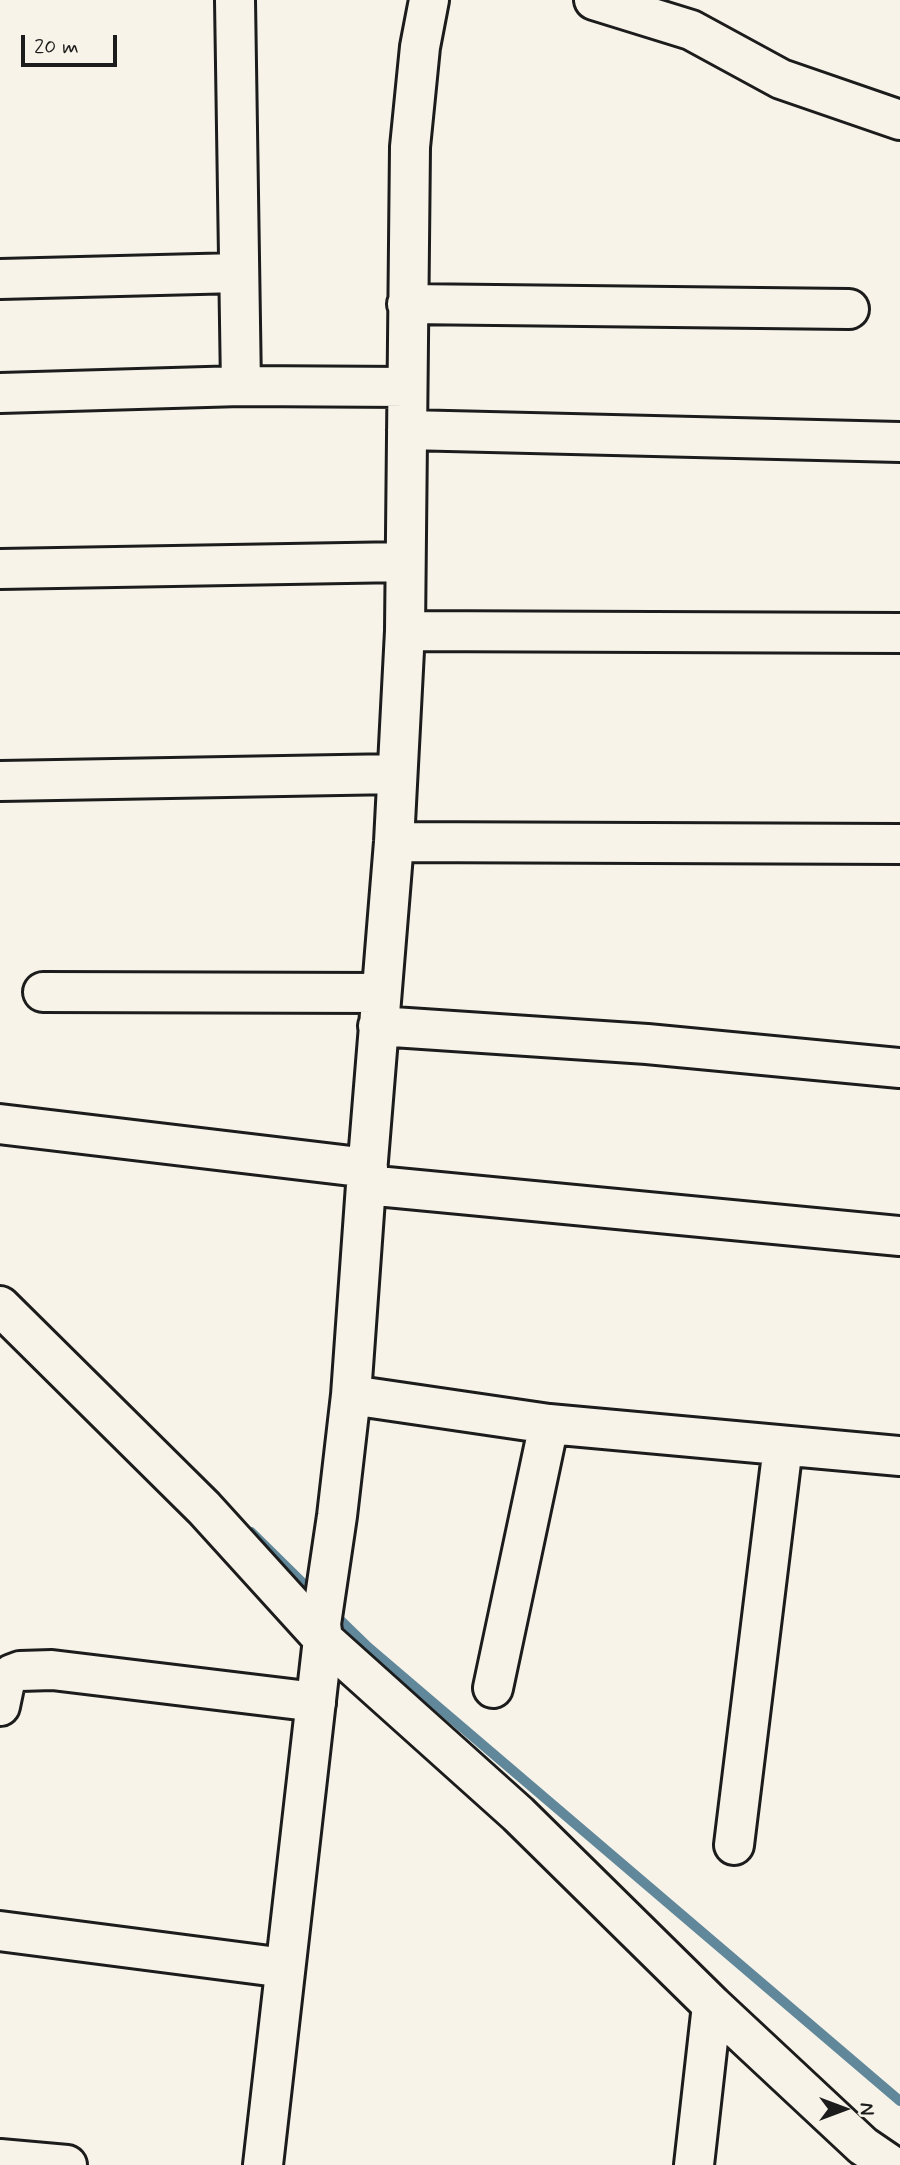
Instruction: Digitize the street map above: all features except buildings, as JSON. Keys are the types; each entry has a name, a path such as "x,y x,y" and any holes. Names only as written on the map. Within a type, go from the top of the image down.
{"street":[{"path":"235,0 242,386"},
{"path":"263,2165 351,1395 394,842 405,631 410,147 420,47 429,0"},
{"path":"594,0 698,15 781,79 900,120"},
{"path":"0,279 239,273"},
{"path":"407,304 849,309"},
{"path":"0,393 242,386 407,387"},
{"path":"407,430 900,442"},
{"path":"0,569 404,562"},
{"path":"405,631 900,633"},
{"path":"0,781 397,774"},
{"path":"394,842 900,844"},
{"path":"43,992 379,1009 647,1044 900,1068"},
{"path":"0,1124 367,1177 900,1236"},
{"path":"0,1306 204,1508 322,1631 518,1814 712,2005 863,2146 891,2165"},
{"path":"351,1395 549,1424 900,1456"},
{"path":"493,1688 549,1424"},
{"path":"734,1844 782,1446"},
{"path":"0,1706 5,1682 12,1674 20,1671 52,1670 316,1702"},
{"path":"0,1931 285,1968"},
{"path":"694,2165 712,2005"},
{"path":"0,2159 67,2165"}],"waterway":[{"path":"251,1532 315,1595"},
{"path":"333,1613 368,1647 900,2101"}]}
